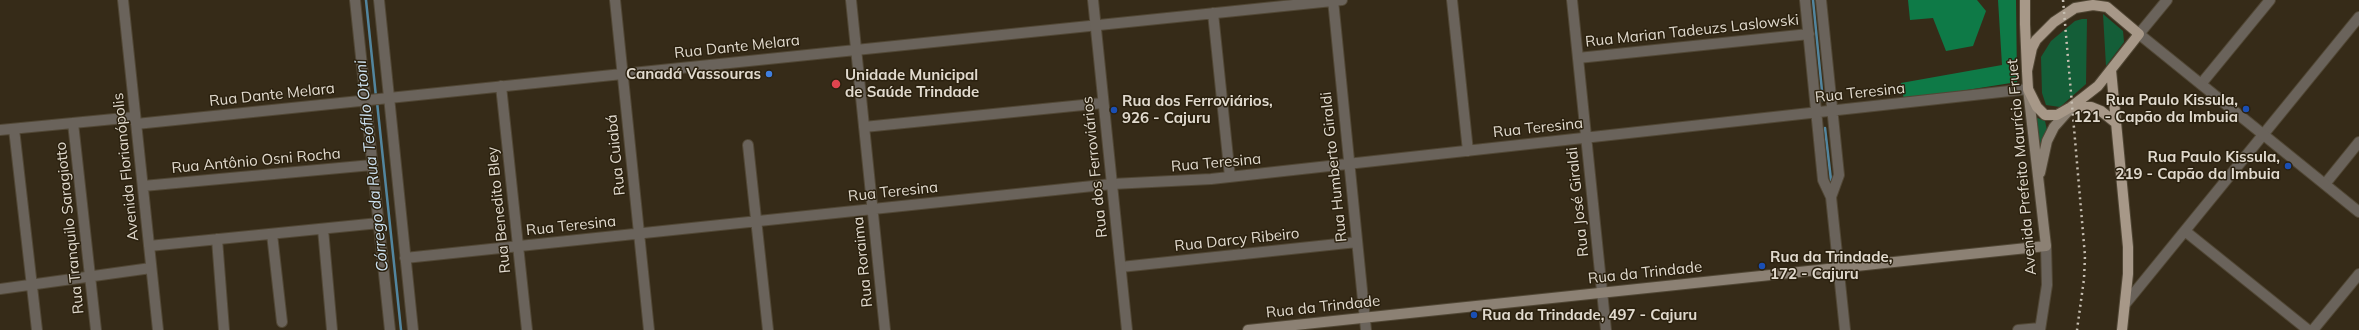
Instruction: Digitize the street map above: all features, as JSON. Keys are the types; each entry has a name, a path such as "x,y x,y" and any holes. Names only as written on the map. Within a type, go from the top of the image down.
{"main road":[{"name":"Avenida Prefeito Maurício Fruet","path":"2025,0 2028,89 2038,193 2046,246"},
{"path":"2027,71 2031,52 2036,40 2064,14 2080,7 2107,4 2139,34 2098,86 2071,107 2057,115 2045,115 2037,108 2028,89"},
{"path":"2111,70 2128,247 2126,303 2122,330"},
{"path":"2038,193 2040,168 2047,141 2054,127 2071,107 2091,107 2101,111 2116,123"},
{"name":"Rua da Trindade","path":"1248,330 2046,246"}],"street":[{"name":"Avenida Florianópolis","path":"123,0 158,330"},
{"path":"355,0 390,330"},
{"path":"379,0 413,330"},
{"name":"Rua Cuiabá","path":"615,0 649,330"},
{"name":"Rua Roraima","path":"851,0 885,330"},
{"name":"Rua dos Ferroviários","path":"1093,0 1127,330"},
{"name":"Rua Dante Melara","path":"0,130 73,123 136,121 389,98 1336,0"},
{"name":"Rua Humberto Giraldi","path":"1336,0 1349,164 1366,330"},
{"path":"1452,0 1468,151"},
{"name":"Rua José Giraldi","path":"1572,0 1606,330"},
{"path":"1805,0 1823,180 1831,197 1845,330"},
{"path":"1821,0 1839,175 1837,187 1831,197"},
{"path":"2167,0 2139,34 2359,212"},
{"path":"2201,84 2270,0"},
{"path":"1213,13 1230,177"},
{"path":"2126,303 2359,17"},
{"name":"Rua Marian Tadeuzs Laslowski","path":"1578,58 1809,34"},
{"name":"Rua Benedito Bley","path":"501,86 527,330"},
{"name":"Rua Teresina","path":"405,258 1112,184 1172,183 1230,177 2028,89"},
{"path":"864,128 1103,103"},
{"name":"Rua Tranquilo Saragiotto","path":"73,123 96,330"},
{"path":"14,129 37,330"},
{"path":"2325,184 2359,142"},
{"path":"748,145 768,330"},
{"name":"Rua Antônio Osni Rocha","path":"143,186 372,165"},
{"path":"149,246 378,223"},
{"path":"323,229 332,330"},
{"path":"2185,231 2308,330"},
{"path":"272,234 282,322"},
{"path":"217,239 224,330"},
{"name":"Rua Darcy Ribeiro","path":"1121,267 1357,242"},
{"name":"Avenida Prefeito Maurício Fruet","path":"2040,329 2047,279 2046,246"},
{"path":"0,289 151,268"},
{"path":"2313,330 2359,274"},
{"path":"2018,330 2040,329"}],"green space":[{"path":"1908,0 1977,0 1986,11 1973,46 1946,51 1933,18 1910,20"},
{"path":"1998,0 2016,0 2017,82 1904,100 1901,83 2002,65"},
{"path":"2103,14 2123,31 2124,42 2106,66"},
{"path":"2087,19 2086,84 2060,107 2046,105 2042,93 2041,57 2051,41 2075,21"},
{"path":"2035,117 2045,121 2047,130 2037,151"}],"waterway":[{"name":"Córrego da Rua Teófilo Otoni","path":"366,0 376,97"},
{"path":"1813,0 1823,101"},
{"name":"Córrego da Rua Teófilo Otoni","path":"377,102 401,330"},
{"path":"1825,128 1831,180"}],"railway":[{"path":"2063,0 2085,256 2084,279 2077,330"}],"place":[{"name":"Canadá Vassouras","path":"769,74"},
{"name":"Unidade Municipal de Saúde Trindade","path":"836,84"},
{"name":"Rua Paulo Kissula, 121 - Capão da Imbuia","path":"2246,109"},
{"name":"Rua dos Ferroviários, 926 - Cajuru","path":"1114,110"},
{"name":"Rua Paulo Kissula, 219 - Capão da Imbuia","path":"2288,166"},
{"name":"Rua da Trindade, 172 - Cajuru","path":"1762,266"},
{"name":"Rua da Trindade, 497 - Cajuru","path":"1474,315"}]}
